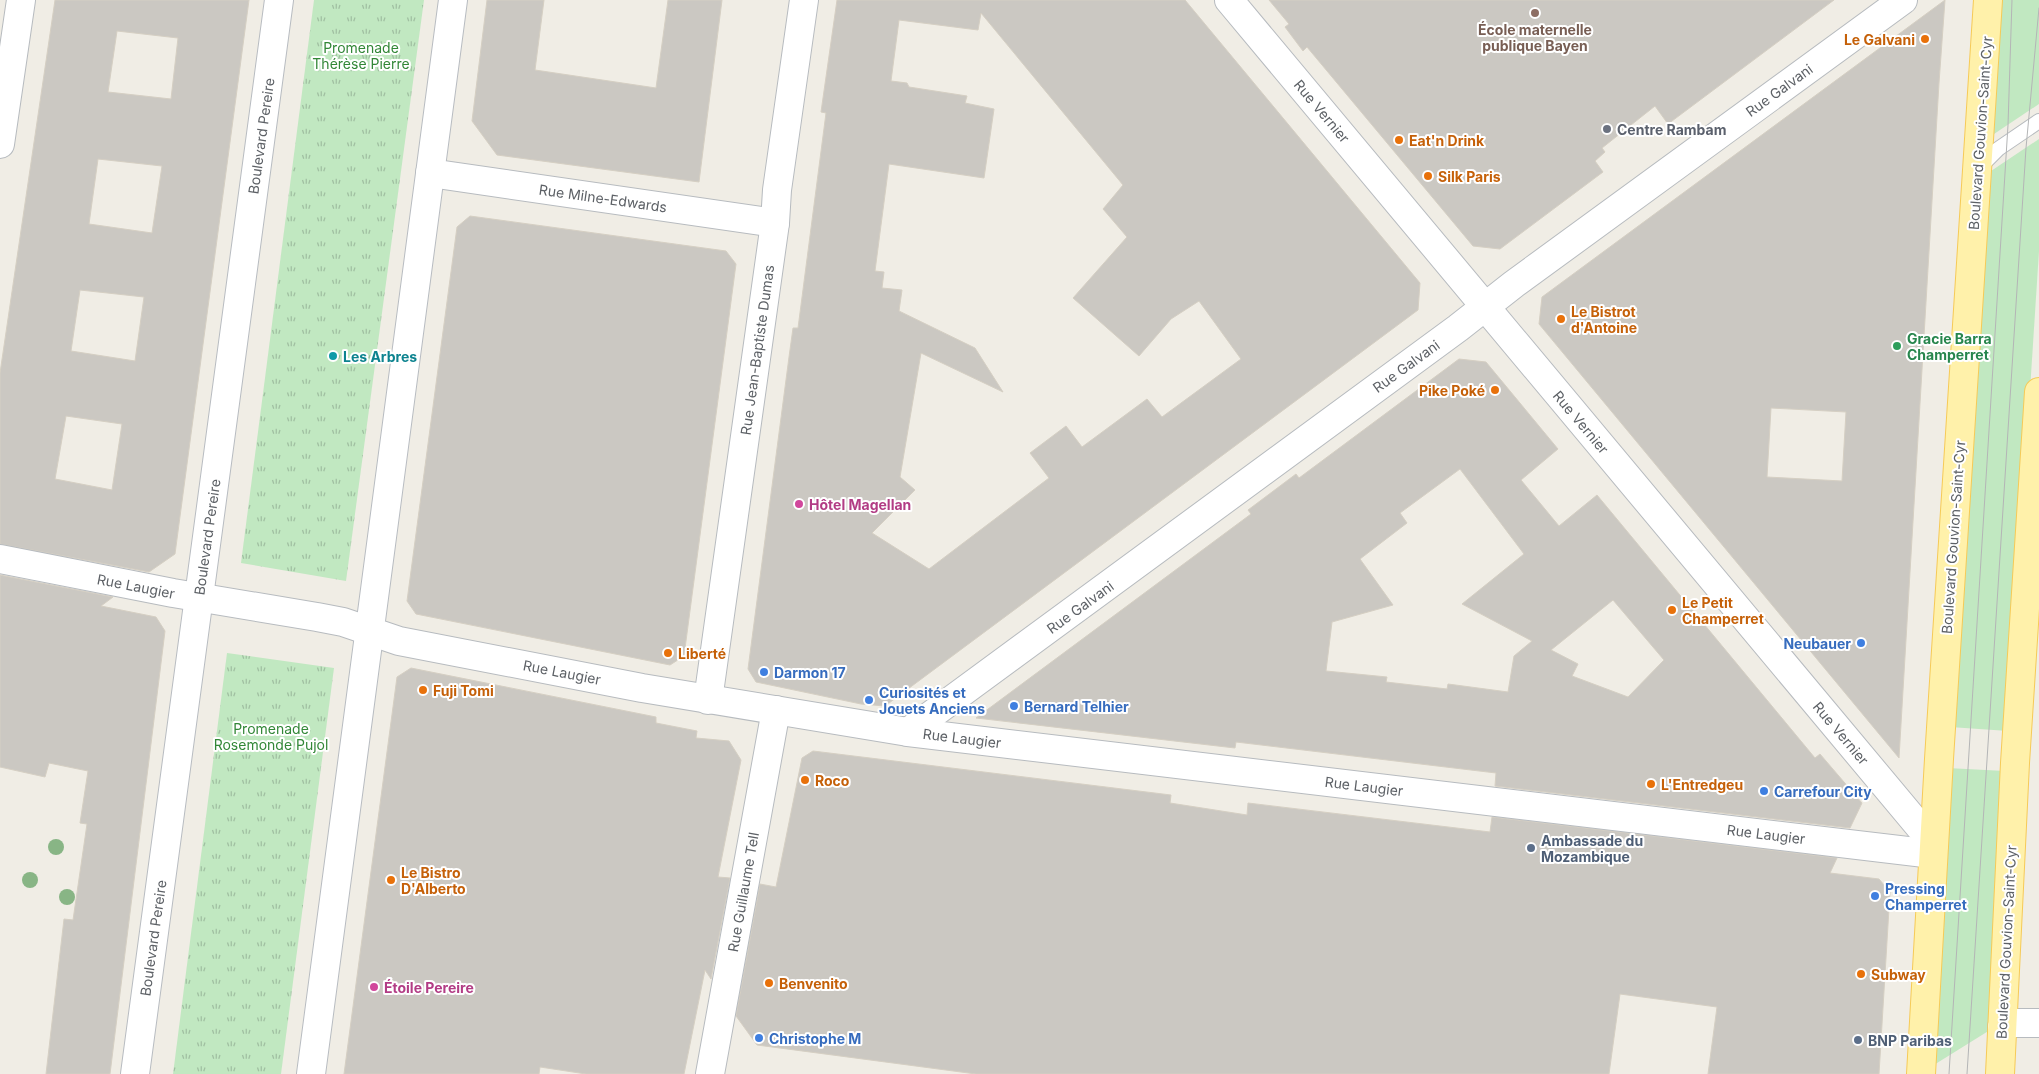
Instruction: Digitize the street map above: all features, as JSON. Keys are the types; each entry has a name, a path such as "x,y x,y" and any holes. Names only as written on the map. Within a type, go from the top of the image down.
{"main road":[{"name":"Boulevard Gouvion-Saint-Cyr","path":"1920,1074 1988,0"},
{"name":"Boulevard Gouvion-Saint-Cyr","path":"2000,1074 2015,763 2039,392"}],"street":[{"path":"0,144 21,0"},
{"name":"Boulevard Pereire","path":"134,1074 279,0"},
{"path":"310,1074 453,0"},
{"name":"Rue Jean-Baptiste Dumas","path":"708,700 775,223 777,190 804,0"},
{"name":"Rue Vernier","path":"1229,0 1485,305 1934,849"},
{"name":"Rue Galvani","path":"908,732 1485,305 1902,0"},
{"name":"Rue Milne-Edwards","path":"430,173 775,223"},
{"name":"Rue Laugier","path":"0,559 198,597 317,617 399,641 708,700 908,732 1934,849"},
{"name":"Rue Guillaume Tell","path":"711,1074 776,710"},
{"path":"2002,1027 2014,1023 2039,1023"}],"lane":[{"path":"1977,170 1998,149 2039,121"}],"green space":[{"name":"Promenade Thérèse Pierre","path":"314,0 424,0 346,581 241,563"},
{"path":"1997,0 2039,0 2039,104 1988,138"},
{"path":"2039,139 2039,251 2008,731 1950,727 1985,175"},
{"name":"Promenade Rosemonde Pujol","path":"227,653 334,668 281,1074 173,1074"},
{"path":"1947,768 2005,771 1990,1030 1929,1068"}],"building":[{"path":"55,0 249,0 175,554 149,572 0,544 0,373","holes":["117,31 178,38 171,99 108,92","98,159 162,166 152,233 89,224","80,290 144,297 135,361 71,351","66,416 122,424 112,490 55,479"]},
{"path":"487,0 544,0 535,70 656,88 668,0 722,0 699,182 497,155 472,121"},
{"path":"837,0 1185,0 1420,283 1418,310 885,706 861,704 756,682 748,669 793,328 798,328 826,113 821,112","holes":["981,13 1123,185 1103,209 1127,237 1073,298 1139,356 1171,319 1199,301 1241,359 1162,417 1147,399 1082,447 1066,426 1030,453 1049,478 929,569 872,533 915,490 900,477 921,353 1003,392 975,348 899,311 902,290 882,288 884,272 875,271 889,164 984,178 994,109 965,103 967,96 909,87 907,83 891,81 899,20 978,30"]},
{"path":"1269,0 1834,0 1668,124 1655,106 1602,148 1605,152 1595,161 1603,172 1500,249 1473,246 1307,47 1303,51 1285,27 1289,24"},
{"path":"1945,0 1899,758 1539,324 1542,297","holes":["1771,408 1846,412 1842,481 1767,477"]},
{"path":"470,216 726,251 736,264 684,656 670,665 416,614 407,601 457,227"},
{"path":"1459,359 1486,362 1558,449 1521,480 1559,526 1597,495 1815,758 1820,754 1862,803 1850,828 1495,786 1496,773 1236,742 1235,748 976,718 1251,514 1248,510 1296,474 1299,478","holes":["1460,469 1524,554 1462,604 1532,641 1514,656 1508,692 1448,684 1447,689 1386,682 1387,677 1326,671 1332,622 1393,605 1360,559 1407,523 1400,513","1613,600 1664,660 1628,697 1572,676 1578,664 1551,650"]},
{"path":"0,575 113,597 101,606 156,617 165,631 110,1074 46,1074 64,919 73,920 87,824 80,823 88,771 49,763 45,777 0,767"},
{"path":"411,668 656,717 656,723 697,731 696,738 729,741 741,760 718,877 730,878 711,979 705,970 684,1074 586,1074 540,1067 539,1074 344,1074 397,677"},
{"path":"813,751 1171,795 1170,803 1247,815 1248,803 1490,832 1492,817 1837,858 1830,873 1879,879 1890,892 1879,1074 1708,1074 1717,1007 1620,994 1609,1074 976,1074 757,1045 736,1016 760,884 776,887 802,758"}],"tram line":[{"path":"1949,1074 2008,125 2012,0"},
{"path":"1967,1074 2026,148 2039,8"}],"place":[{"name":"École maternelle publique Bayen","path":"1535,13"},
{"name":"Le Galvani","path":"1925,39"},
{"name":"Centre Rambam","path":"1607,129"},
{"name":"Eat'n Drink","path":"1399,140"},
{"name":"Silk Paris","path":"1428,176"},
{"name":"Le Bistrot d'Antoine","path":"1561,319"},
{"name":"Gracie Barra Champerret","path":"1897,346"},
{"name":"Les Arbres","path":"333,356"},
{"name":"Pike Poké","path":"1495,390"},
{"name":"Hôtel Magellan","path":"799,504"},
{"name":"Le Petit Champerret","path":"1672,610"},
{"name":"Neubauer","path":"1861,643"},
{"name":"Liberté","path":"668,653"},
{"name":"Darmon 17","path":"764,672"},
{"name":"Fuji Tomi","path":"423,690"},
{"name":"Curiosités et Jouets Anciens","path":"869,700"},
{"name":"Bernard Telhier","path":"1014,706"},
{"name":"Roco","path":"805,780"},
{"name":"L'Entredgeu","path":"1651,784"},
{"name":"Carrefour City","path":"1764,791"},
{"name":"Ambassade du Mozambique","path":"1531,848"},
{"name":"Le Bistro D'Alberto","path":"391,880"},
{"name":"Pressing Champerret","path":"1875,896"},
{"name":"Subway","path":"1861,974"},
{"name":"Benvenito","path":"769,983"},
{"name":"Étoile Pereire","path":"374,987"},
{"name":"Christophe M","path":"759,1038"},
{"name":"BNP Paribas","path":"1858,1040"}]}
